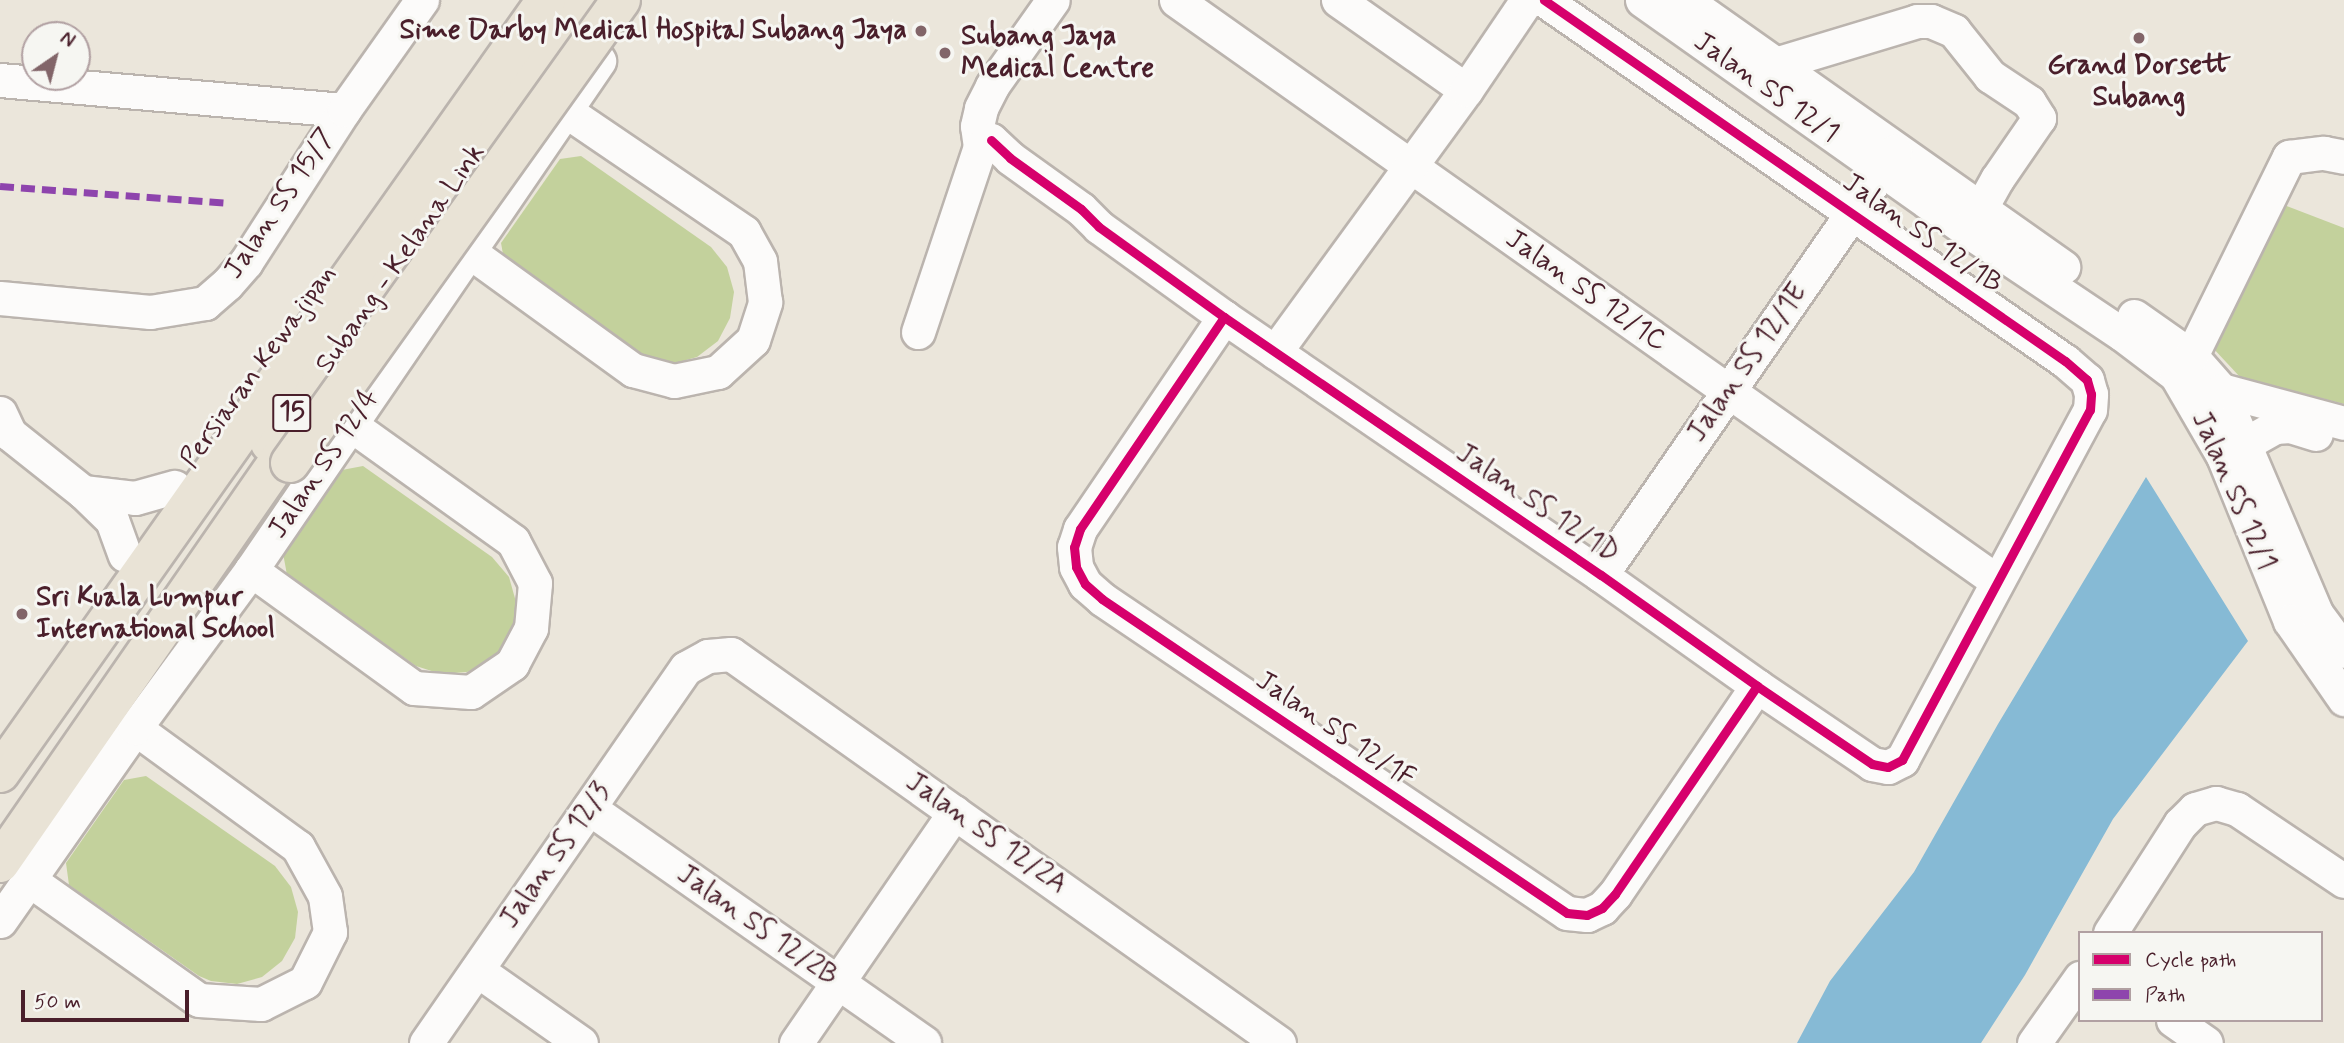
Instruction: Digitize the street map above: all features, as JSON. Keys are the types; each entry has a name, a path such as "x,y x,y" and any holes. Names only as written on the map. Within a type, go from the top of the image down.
{"main road":[{"name":"Persiaran Kewajipan","path":"0,736 125,555 522,0"},
{"name":"Subang - Kelana Link","path":"0,773 546,0"},
{"name":"Subang - Kelana Link","path":"0,823 420,236 580,0"},
{"path":"9,872 526,137 598,0"},
{"path":"9,872 621,0"}],"street":[{"name":"Jalan SS 15/7","path":"0,298 150,312 205,303 228,284 246,262 344,110 422,0"},
{"name":"Jalan SS 12/4","path":"0,922 9,872 135,728 251,570 467,250 526,137 566,111 638,0"},
{"path":"986,143 976,126 986,97 1053,0"},
{"path":"918,332 996,114 1074,0"},
{"name":"Jalan SS 12/1C","path":"1176,0 1997,581"},
{"path":"1338,0 1466,90"},
{"path":"1275,352 1411,167 1527,0"},
{"name":"Jalan SS 12/1B","path":"1544,0 2065,361 2087,380 2091,394 2090,410 1997,581"},
{"name":"Jalan SS 12/1","path":"1642,0 1888,161 2183,365 2208,398 2316,613 2344,651"},
{"name":"Jalan SS 12/1","path":"1685,0 1775,64 1888,161"},
{"path":"1775,64 1909,11 1954,31 1990,76 2029,102 2039,118 1997,179 1974,221"},
{"path":"0,80 344,110"},
{"path":"467,250 633,370 674,381 718,372 753,340 765,302 760,261 744,233 566,111"},
{"name":"Jalan SS 12/1D","path":"986,143 1074,219 1099,228 1223,317 1872,764 1888,767 1902,760 1997,581"},
{"path":"2183,365 2289,157 2324,153 2344,157"},
{"name":"Jalan SS 12/1E","path":"1601,575 1888,161"},
{"name":"Jalan SS 12/1F","path":"1223,317 1080,528 1074,547 1076,567 1085,584 1102,599 1567,913 1587,915 1602,908 1615,894 1757,686"},
{"path":"2208,398 2344,424"},
{"path":"0,413 10,434 83,492 112,520 125,555"},
{"path":"251,570 414,688 471,692 512,664 531,628 535,583 513,541 351,425"},
{"path":"2232,450 2275,427 2290,426 2344,441"},
{"name":"Jalan SS 12/1","path":"2232,450 2290,621 2344,699"},
{"path":"83,492 135,498 174,487"},
{"name":"Jalan SS 12/2A","path":"686,668 708,656 731,654 955,812 1245,1033 1279,1043"},
{"name":"Jalan SS 12/3","path":"426,1043 686,668"},
{"path":"9,872 199,1000 261,1004 305,982 330,932 325,896 298,847 135,728"},
{"path":"2111,931 2180,824 2195,809 2216,803 2238,809 2344,881"},
{"name":"Jalan SS 12/2B","path":"589,808 925,1043"},
{"path":"796,1043 955,812"},
{"path":"477,970 582,1043"},
{"path":"2034,1043 2078,981"},
{"path":"2176,1022 2206,1043"}],"green space":[{"path":"581,156 711,247 727,267 734,292 730,318 718,341 697,357 672,364 646,361 505,265 501,243 560,159"},
{"path":"2284,205 2344,228 2344,404 2240,377 2212,347"},
{"path":"363,466 492,557 509,577 516,602 513,628 500,651 479,667 467,672 441,674 416,666 287,575 283,553 342,470"},
{"path":"146,776 275,866 291,887 298,912 295,938 282,961 262,977 237,984 211,981 199,976 69,885 66,863 124,780"}],"water":[{"path":"2146,477 2248,641 2113,819 2025,975 1981,1043 1797,1043 1830,981 1914,872 1998,724"}],"marked path":[{"path":"0,186 230,203"}],"cycle path":[{"path":"991,140 1010,158 1081,209 1099,227 1224,317 1872,764 1888,767 1902,760 2090,410 2091,394 2087,380 2065,361 1544,0"},
{"path":"1224,317 1080,529 1074,547 1076,567 1085,584 1102,599 1567,913 1587,915 1602,908 1615,894 1757,686"}],"place":[{"name":"Sime Darby Medical Hospital Subang Jaya","path":"921,31"},
{"name":"Grand Dorsett Subang","path":"2139,38"},
{"name":"Subang Jaya Medical Centre","path":"945,53"},
{"name":"Sri Kuala Lumpur International School","path":"22,614"}]}
